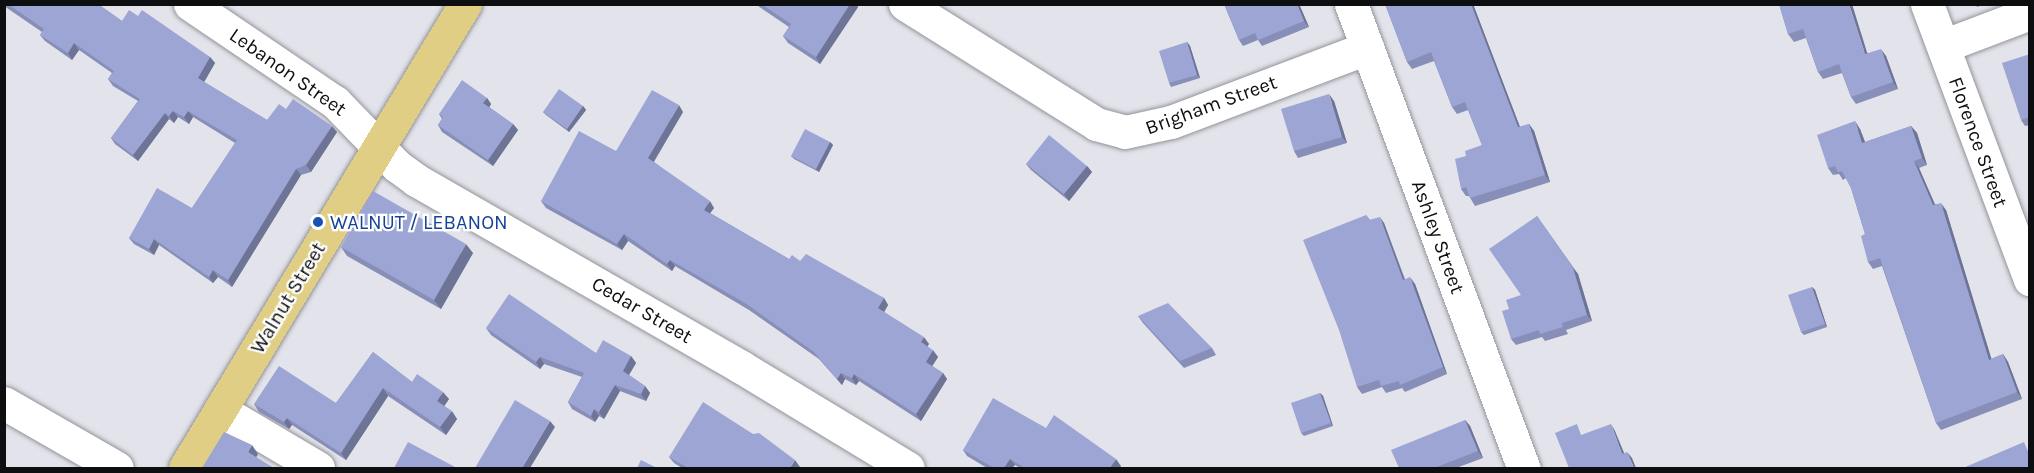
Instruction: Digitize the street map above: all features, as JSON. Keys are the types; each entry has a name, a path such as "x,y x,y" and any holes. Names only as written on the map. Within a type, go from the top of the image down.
{"main road":[{"name":"Walnut Street","path":"185,468 465,4"}],"street":[{"name":"Lebanon Street","path":"190,4 335,102 379,148"},
{"name":"Brigham Street","path":"906,4 1096,124 1125,132 1171,122 1367,48"},
{"name":"Ashley Street","path":"1351,4 1524,468"},
{"name":"Florence Street","path":"1927,4 2030,279"},
{"path":"1943,46 2030,13"},
{"name":"Cedar Street","path":"379,148 416,180 741,367 908,468"},
{"path":"4,403 117,468"},
{"path":"220,410 318,468"}],"building":[{"path":"8,4 98,4 122,21 129,10 138,16 142,10 210,57 198,78 267,120 279,104 286,109 293,99 332,126 306,165 296,169 228,280 213,270 209,277 154,239 149,249 129,238 157,188 192,208 237,140 188,111 184,117 173,111 169,116 165,113 133,155 111,138 140,99 108,79 114,71 74,43 68,53 40,35 44,29"},
{"path":"761,4 850,4 816,57 783,36 791,24"},
{"path":"1224,4 1297,4 1304,21 1258,40 1255,33 1239,40"},
{"path":"1385,4 1471,4 1518,127 1529,124 1545,175 1470,198 1466,187 1461,189 1455,159 1466,156 1465,151 1482,145 1465,102 1452,107 1431,52 1407,62"},
{"path":"1779,4 1849,4 1865,54 1881,49 1893,82 1851,97 1839,64 1818,72 1803,29 1788,34"},
{"path":"1187,42 1197,75 1169,83 1159,51"},
{"path":"2030,54 2030,117 2021,120 2002,63"},
{"path":"462,80 487,98 483,103 513,124 488,160 438,125 443,117 439,114"},
{"path":"559,89 583,106 567,129 543,112"},
{"path":"652,90 679,105 648,158 710,201 704,210 789,259 792,255 800,261 806,254 884,298 878,308 924,337 921,342 933,350 926,362 943,373 916,414 854,374 852,378 841,373 837,379 814,352 745,303 670,260 667,264 624,234 617,244 541,201 579,131 616,151"},
{"path":"1329,94 1342,137 1294,151 1281,109"},
{"path":"1855,121 1862,143 1911,126 1922,158 1914,161 1933,205 1941,203 1989,360 2003,354 2017,392 1936,423 1880,258 1868,262 1861,236 1865,234 1851,188 1842,171 1838,172 1835,166 1828,168 1817,135"},
{"path":"805,129 830,142 816,169 791,156"},
{"path":"1049,135 1087,166 1064,194 1026,164"},
{"path":"373,191 466,244 434,300 341,247"},
{"path":"1366,215 1369,220 1380,217 1403,280 1410,277 1443,367 1400,385 1399,381 1381,386 1379,380 1357,387 1339,330 1303,240"},
{"path":"1537,216 1573,268 1587,315 1562,323 1563,327 1540,334 1539,330 1511,339 1502,311 1509,309 1506,300 1521,295 1489,249"},
{"path":"1812,287 1825,324 1801,332 1788,295"},
{"path":"509,294 596,353 603,340 631,356 623,371 645,386 641,394 615,385 599,412 594,409 591,416 568,402 584,373 540,357 536,362 486,328"},
{"path":"1168,303 1212,348 1180,361 1138,316"},
{"path":"373,352 412,382 417,374 443,392 437,401 452,411 440,427 383,388 341,453 287,418 284,422 254,404 279,366 336,403"},
{"path":"1320,393 1331,423 1301,433 1291,403"},
{"path":"993,398 1046,428 1054,415 1116,459 1110,468 1025,468 1010,459 1004,468 994,468 963,450"},
{"path":"515,400 550,421 522,468 475,468"},
{"path":"703,402 753,434 759,433 795,460 790,468 688,468 669,457"},
{"path":"1465,420 1478,451 1434,468 1399,468 1391,450"},
{"path":"1577,424 1581,435 1611,424 1622,454 1627,452 1634,468 1569,468 1555,433"},
{"path":"224,432 252,445 248,452 274,468 202,468"},
{"path":"408,442 457,468 394,468"},
{"path":"2024,442 2030,456 2030,468 1963,468"},
{"path":"641,460 657,468 637,468"}],"place":[{"name":"WALNUT / LEBANON","path":"318,222"}]}
